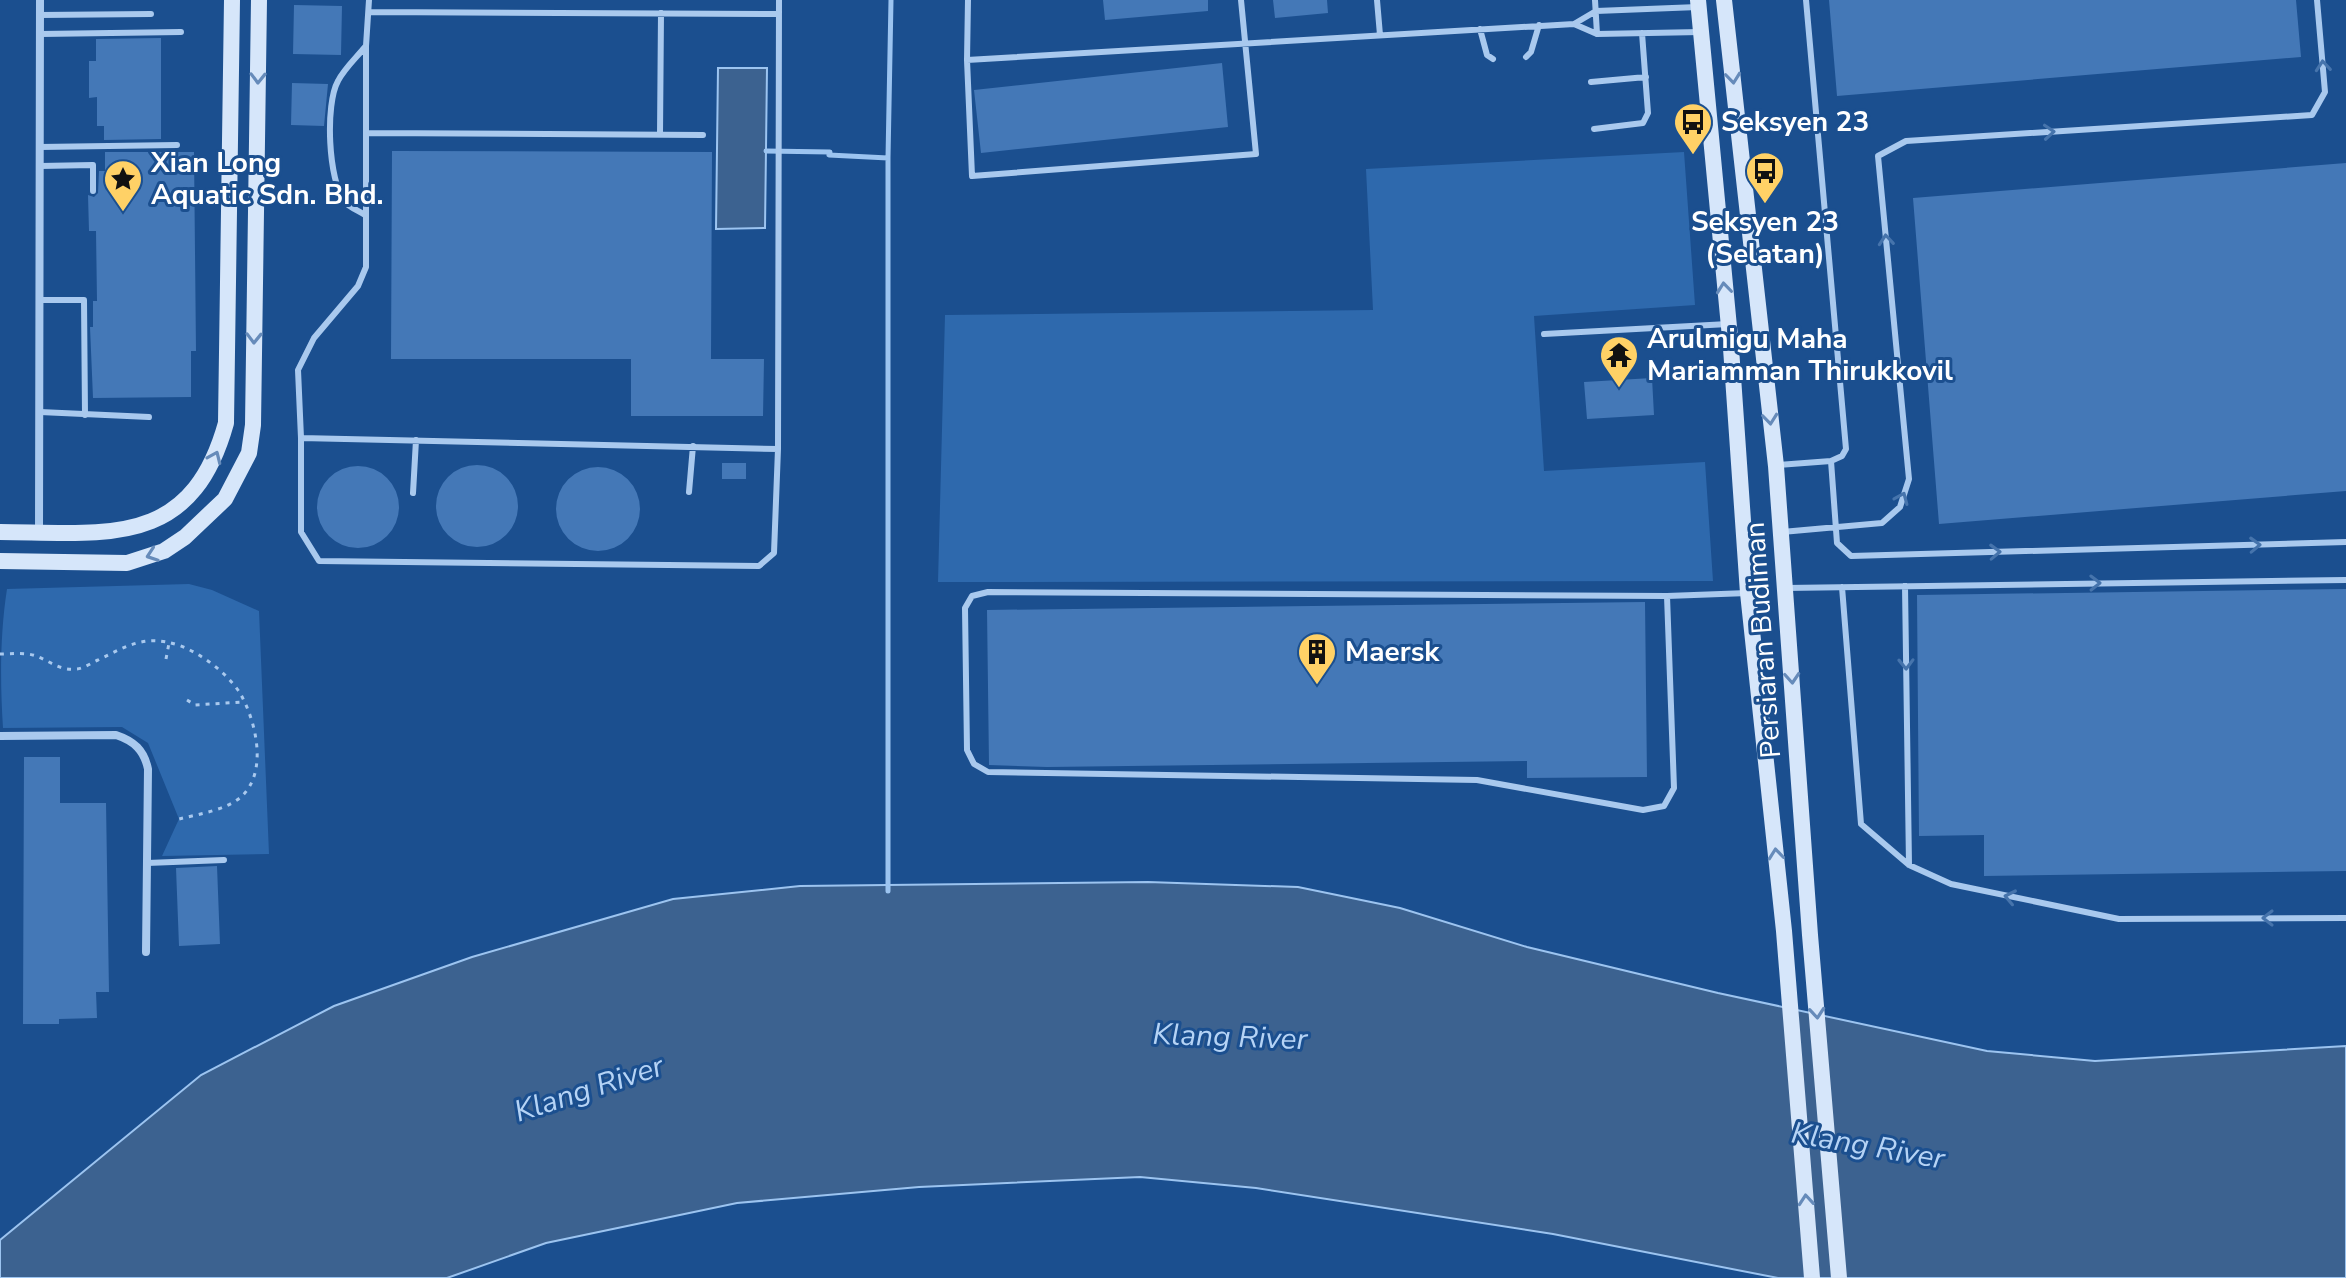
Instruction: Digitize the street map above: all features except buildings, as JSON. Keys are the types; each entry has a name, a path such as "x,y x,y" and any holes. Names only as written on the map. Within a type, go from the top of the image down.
{"main road":[{"path":"0,532 121,532 155,521 179,506 202,483 217,455 226,423 232,0"},
{"path":"0,561 127,563 164,551 185,537 225,499 237,479 249,453 253,425 259,0"},
{"name":"Persiaran Budiman","path":"1724,0 1776,466 1839,1278"},
{"name":"Persiaran Budiman","path":"1698,3 1728,324 1748,593 1784,931 1812,1278"}],"street":[{"path":"39,533 40,0"},
{"path":"0,736 116,735 137,746 145,755 148,769 146,952"}],"lane":[{"path":"369,0 366,46 366,267 358,286 314,338 298,370 301,532 319,561 759,566 774,553 778,449 779,0"},
{"path":"968,0 972,176 1256,154 1241,0"},
{"path":"1377,0 1380,35"},
{"path":"1595,0 1597,34"},
{"path":"1776,466 1831,461 1842,456 1846,449 1806,0"},
{"path":"1781,533 1882,523 1900,507 1909,479 1878,156 1906,141 2312,115 2325,92 2317,0"},
{"path":"1574,24 1596,11 1698,3"},
{"path":"369,12 779,14"},
{"path":"660,134 661,13"},
{"path":"40,15 151,14"},
{"path":"967,60 1539,25 1574,24 1597,34 1701,32"},
{"path":"1526,57 1531,52 1539,25"},
{"path":"1480,29 1487,55 1493,59"},
{"path":"41,34 181,32"},
{"path":"1594,129 1643,123 1648,113 1642,33"},
{"path":"365,215 345,203 336,183 332,164 332,98 337,81 366,46"},
{"path":"1591,82 1646,77"},
{"path":"368,133 703,135"},
{"path":"40,147 177,145"},
{"path":"40,166 93,165 93,191"},
{"path":"40,300 84,300 85,415"},
{"path":"1544,334 1728,324"},
{"path":"40,412 149,417"},
{"path":"301,438 778,449"},
{"path":"413,493 416,440"},
{"path":"689,492 693,446"},
{"path":"1831,461 1837,543 1851,556 2346,542"},
{"path":"1786,588 2346,580"},
{"path":"1905,586 1909,865"},
{"path":"1842,587 1861,824 1909,865 1951,884 2119,919 2346,918"},
{"path":"1667,596 1674,788 1664,806 1643,810 1477,780 988,772 974,764 967,750 965,608 972,596 988,592 1667,596 1748,593"},
{"path":"147,863 224,860"}],"path":[{"path":"0,654 34,655 63,669 79,669 136,641 169,643 194,653 226,677 243,702 256,734 257,764 251,784 241,797 219,808 179,819"},
{"path":"166,659 169,643"},
{"path":"187,700 195,705 243,702"}],"shaded area":[{"path":"1684,152 1695,305 1534,316 1544,471 1705,462 1713,581 938,582 945,315 1373,310 1366,169"},
{"path":"189,584 212,590 259,611 269,854 162,856 179,819 148,743 122,727 3,728 1,658 7,589"}],"water":[{"path":"718,68 767,68 765,228 716,229"},
{"name":"Klang River","path":"1148,882 1298,887 1400,908 1527,947 1718,993 1987,1051 2095,1061 2346,1046 2346,1278 1778,1278 1553,1234 1256,1188 1140,1177 919,1187 737,1203 546,1243 447,1278 0,1278 0,1240 201,1075 334,1006 472,957 673,899 800,886"}],"waterway":[{"path":"888,891 888,158 891,0"},
{"path":"766,151 830,152 829,155 888,158"}],"place":[{"name":"Seksyen 23","path":"1693,156"},
{"name":"Seksyen 23 (Selatan)","path":"1765,205"},
{"name":"Xian Long Aquatic Sdn. Bhd.","path":"123,213"},
{"name":"Arulmigu Maha Mariamman Thirukkovil","path":"1619,389"},
{"name":"Maersk","path":"1317,686"}]}
